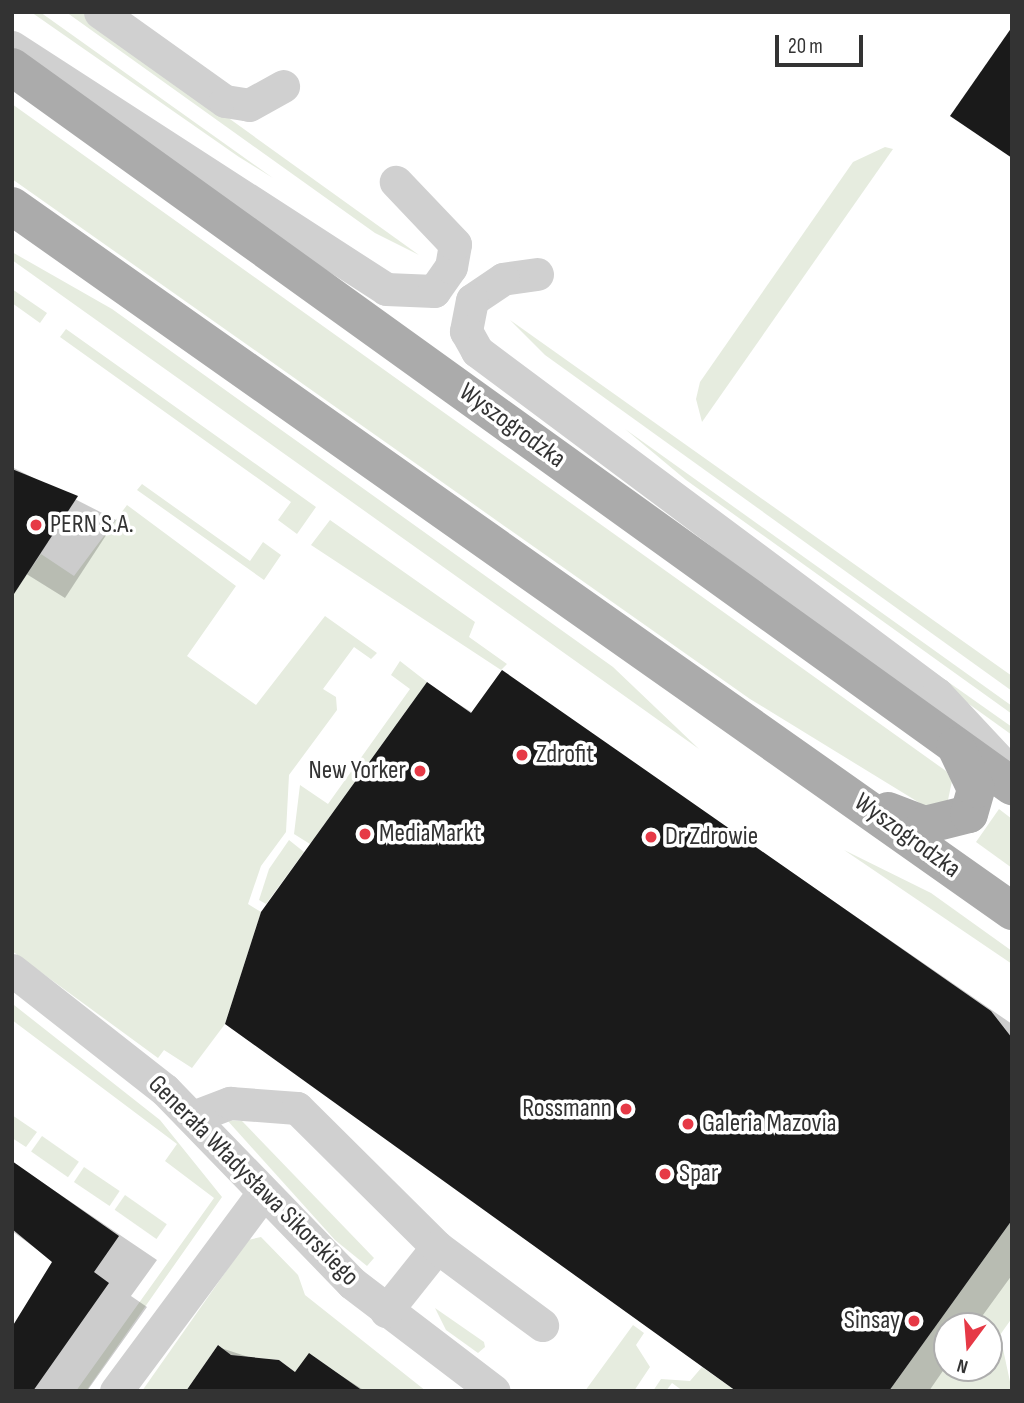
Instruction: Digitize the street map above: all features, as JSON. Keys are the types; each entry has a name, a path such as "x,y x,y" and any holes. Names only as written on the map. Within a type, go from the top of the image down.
{"main road":[{"name":"Wyszogrodzka","path":"12,67 1012,786"},
{"name":"Wyszogrodzka","path":"12,206 1012,911"},
{"path":"842,789 925,825 960,820 975,802 976,789 954,745"}],"street":[{"path":"100,12 225,101 249,105 283,86"},
{"path":"12,47 386,289 434,290 451,267 455,244 396,182"},
{"path":"537,274 503,279 472,300 466,331 477,351 937,694 1012,774"},
{"name":"Generała Władysława Sikorskiego","path":"12,970 82,1020 193,1117 263,1193 386,1311 494,1391"},
{"path":"193,1117 230,1103 297,1108 437,1247 542,1325"},
{"path":"116,1391 263,1193"},
{"path":"386,1311 437,1247"}],"shaded area":[{"path":"31,12 40,12 273,178 239,157"},
{"path":"66,12 81,12 419,255 375,233"},
{"path":"12,104 946,771 952,781 948,800 932,808 923,805 750,699 12,179"},
{"path":"885,147 893,149 702,422 696,399 700,382 853,162"},
{"path":"12,252 112,309 613,667 699,749 12,260"},
{"path":"12,289 47,313 40,323 12,303"},
{"path":"510,320 1012,676 1012,691 545,355"},
{"path":"66,329 316,507 297,534 278,520 291,502 60,337"},
{"path":"625,429 1012,706 1012,714 686,480"},
{"path":"142,484 250,561 263,542 281,555 264,580 137,490"},
{"path":"127,505 236,586 187,656 256,705 325,616 377,653 371,659 354,647 323,689 336,697 337,710 289,775 286,832 261,866 248,904 261,912 225,1024 192,1068 164,1050 158,1058 12,951 12,596 41,554 74,576"},
{"path":"330,520 475,622 469,637 507,664 501,670 311,545"},
{"path":"723,523 1012,727 1012,735 802,584"},
{"path":"400,661 427,682 310,844 294,834 300,785 328,804 410,689 391,675"},
{"path":"999,809 1012,819 1012,868 976,842"},
{"path":"289,840 304,852 266,904 259,900 269,869"},
{"path":"844,850 931,893 1012,951 1012,964"},
{"path":"14,1005 160,1120 222,1197 86,1391 76,1391 214,1198 165,1161 177,1144 12,1020"},
{"path":"12,1115 37,1132 26,1147 12,1138"},
{"path":"227,1120 242,1121 374,1258 367,1266 335,1240"},
{"path":"42,1136 79,1162 68,1177 31,1152"},
{"path":"84,1167 120,1191 110,1206 74,1182"},
{"path":"125,1195 167,1224 156,1239 115,1210"},
{"path":"1012,1220 1012,1318 1003,1331 1003,1312 946,1312"},
{"path":"261,1237 298,1275 305,1295 426,1391 363,1391 313,1356 295,1372 279,1360 231,1355 218,1345 186,1391 142,1391 248,1240"},
{"path":"435,1308 484,1342 485,1347 478,1353 446,1330"},
{"path":"633,1325 644,1333 636,1345 650,1367 634,1391 585,1391"},
{"path":"933,1330 933,1382 1003,1382 1003,1349 1012,1391 889,1391"},
{"path":"702,1367 736,1391 683,1391 672,1383 666,1391 653,1391 661,1379 690,1381"}],"building":[{"path":"1012,27 1012,158 950,116"},
{"name":"PERN S.A.","path":"12,469 78,496 12,597"},
{"name":"Galeria Mazovia","path":"502,670 991,1011 1012,1038 1012,1220 946,1312 933,1312 933,1330 889,1391 736,1391 225,1024 261,912 427,682 471,713"},
{"path":"12,1161 119,1236 94,1272 109,1283 33,1391 12,1391 12,1327 52,1262 12,1229"},
{"path":"218,1345 231,1355 279,1360 295,1372 309,1353 363,1391 186,1391"}],"place":[{"name":"PERN S.A.","path":"36,525"},
{"name":"Zdrofit","path":"522,755"},
{"name":"New Yorker","path":"420,771"},
{"name":"MediaMarkt","path":"365,834"},
{"name":"Dr Zdrowie","path":"651,837"},
{"name":"Rossmann","path":"626,1109"},
{"name":"Galeria Mazovia","path":"688,1124"},
{"name":"Spar","path":"665,1174"},
{"name":"Sinsay","path":"914,1321"}]}
